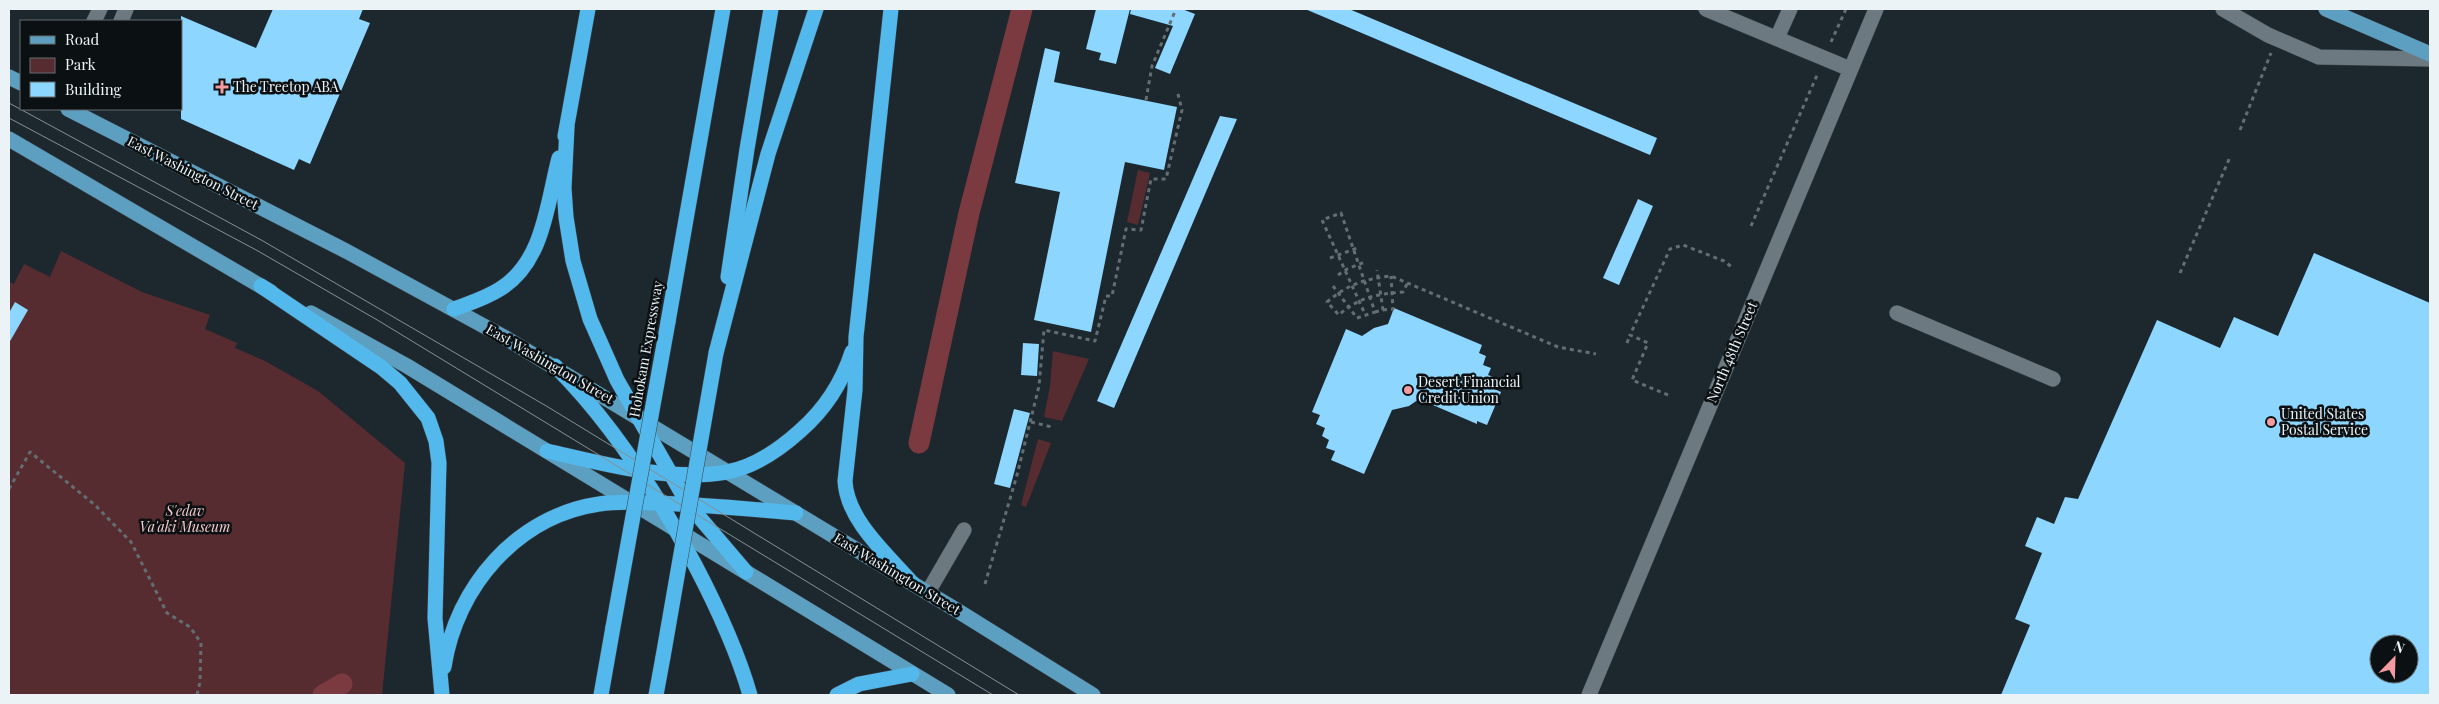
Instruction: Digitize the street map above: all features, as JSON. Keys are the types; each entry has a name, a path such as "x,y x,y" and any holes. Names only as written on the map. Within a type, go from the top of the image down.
{"highway":[{"path":"454,309 500,289 524,269 530,260 539,238 567,127 588,9"},
{"name":"Hohokam Expressway","path":"601,695 723,9"},
{"path":"656,695 716,353 747,149 771,9"},
{"path":"716,353 768,154 816,9"},
{"path":"891,9 856,337 855,390 846,492 850,504 868,532 913,584"},
{"path":"567,127 564,188 573,261 590,319 617,380 688,504 746,572"},
{"path":"261,286 381,367 400,383 428,418 436,440 439,462 435,618 442,695"},
{"path":"546,451 670,474 728,472 745,466 774,452 819,413 844,372 856,337"},
{"path":"555,366 585,397 640,469 677,531 726,628 750,695"},
{"path":"442,695 447,650 458,616 473,587 493,561 520,537 567,512 598,504 630,502 688,504 796,513"},
{"path":"837,695 859,684 912,674"}],"main road":[{"path":"2326,9 2430,54"},
{"path":"9,77 20,83"},
{"name":"East Washington Street","path":"78,111 346,251 555,366 1094,695"},
{"path":"9,139 261,286 367,343 948,695"}],"street":[{"path":"1706,9 1850,69"},
{"path":"1777,38 1790,9"},
{"name":"North 48th Street","path":"1589,695 1876,9"},
{"path":"2223,9 2268,34 2319,57 2430,59"},
{"path":"1897,313 2053,378"},
{"path":"928,592 964,530"}],"path":[{"path":"1146,100 1152,66 1176,9"},
{"path":"1751,226 1846,9"},
{"path":"2240,130 2273,48"},
{"path":"985,584 1031,422 1039,386 1044,330 1095,341 1106,296 1112,296 1126,229 1140,230 1152,179 1166,179 1182,110 1177,90"},
{"path":"2180,273 2230,157"},
{"path":"1365,314 1343,271 1322,220 1340,213 1375,312"},
{"path":"1627,343 1670,249 1683,244 1724,261 1733,268"},
{"path":"1330,258 1360,247"},
{"path":"1338,275 1365,262"},
{"path":"1377,270 1383,310"},
{"path":"1333,286 1356,318 1365,314 1393,309 1391,276"},
{"path":"1407,284 1403,292 1369,296 1358,300 1339,315 1327,302 1338,293 1364,280 1391,276 1558,347 1596,354"},
{"path":"1630,336 1648,343 1632,380 1668,395"},
{"path":"1031,422 1052,427"},
{"path":"9,489 30,452 95,505 131,542 167,613 190,627 201,643 200,682 197,695"}],"green space":[{"path":"1138,170 1150,173 1138,225 1127,222"},
{"name":"S'edav Va'aki Museum","path":"61,251 142,292 210,315 205,329 237,343 235,348 265,361 318,391 405,463 382,695 9,695 9,282 14,284 24,264 50,277"},
{"path":"1053,351 1089,359 1062,421 1044,417 1050,386"},
{"path":"1038,439 1051,443 1026,507 1021,505"}],"building":[{"path":"273,9 363,9 359,19 370,23 310,164 299,159 294,170 181,119 181,16 256,48"},
{"path":"1096,9 1130,9 1116,64 1099,60 1101,53 1086,49"},
{"path":"1131,9 1182,9 1195,14 1170,74 1155,68 1173,26 1130,14"},
{"path":"1305,9 1349,9 1657,138 1650,155"},
{"path":"1045,48 1060,52 1054,82 1177,107 1164,170 1125,162 1091,332 1034,320 1060,192 1015,183"},
{"path":"1220,116 1237,119 1114,408 1097,401"},
{"path":"1638,199 1653,206 1619,285 1603,278"},
{"name":"United States Postal Service","path":"2314,253 2430,303 2430,695 2001,695 2030,625 2015,619 2042,553 2025,546 2037,517 2054,524 2065,497 2078,499 2157,320 2220,348 2234,317 2278,336"},
{"path":"15,302 28,310 9,343 9,313"},
{"name":"Desert Financial Credit Union","path":"1394,308 1482,345 1479,353 1486,356 1483,365 1491,368 1488,375 1496,378 1492,388 1501,392 1487,425 1477,421 1477,424 1419,399 1409,406 1392,410 1364,474 1331,460 1335,451 1326,448 1329,440 1322,436 1325,428 1316,424 1320,415 1312,412 1346,329 1362,336 1374,328 1388,324"},
{"path":"1023,343 1039,344 1037,376 1021,375"},
{"path":"1014,409 1030,413 1010,488 994,484"}],"waterway":[{"path":"919,443 969,213 1022,9"},
{"path":"323,695 342,684"}],"tram line":[{"path":"9,103 20,109"},
{"path":"22,110 263,241 548,407 1019,695"},
{"path":"9,118 258,251 379,321 993,695"}],"place":[{"name":"The Treetop ABA","path":"222,87"},
{"name":"Desert Financial Credit Union","path":"1408,390"},
{"name":"United States Postal Service","path":"2271,422"}]}
